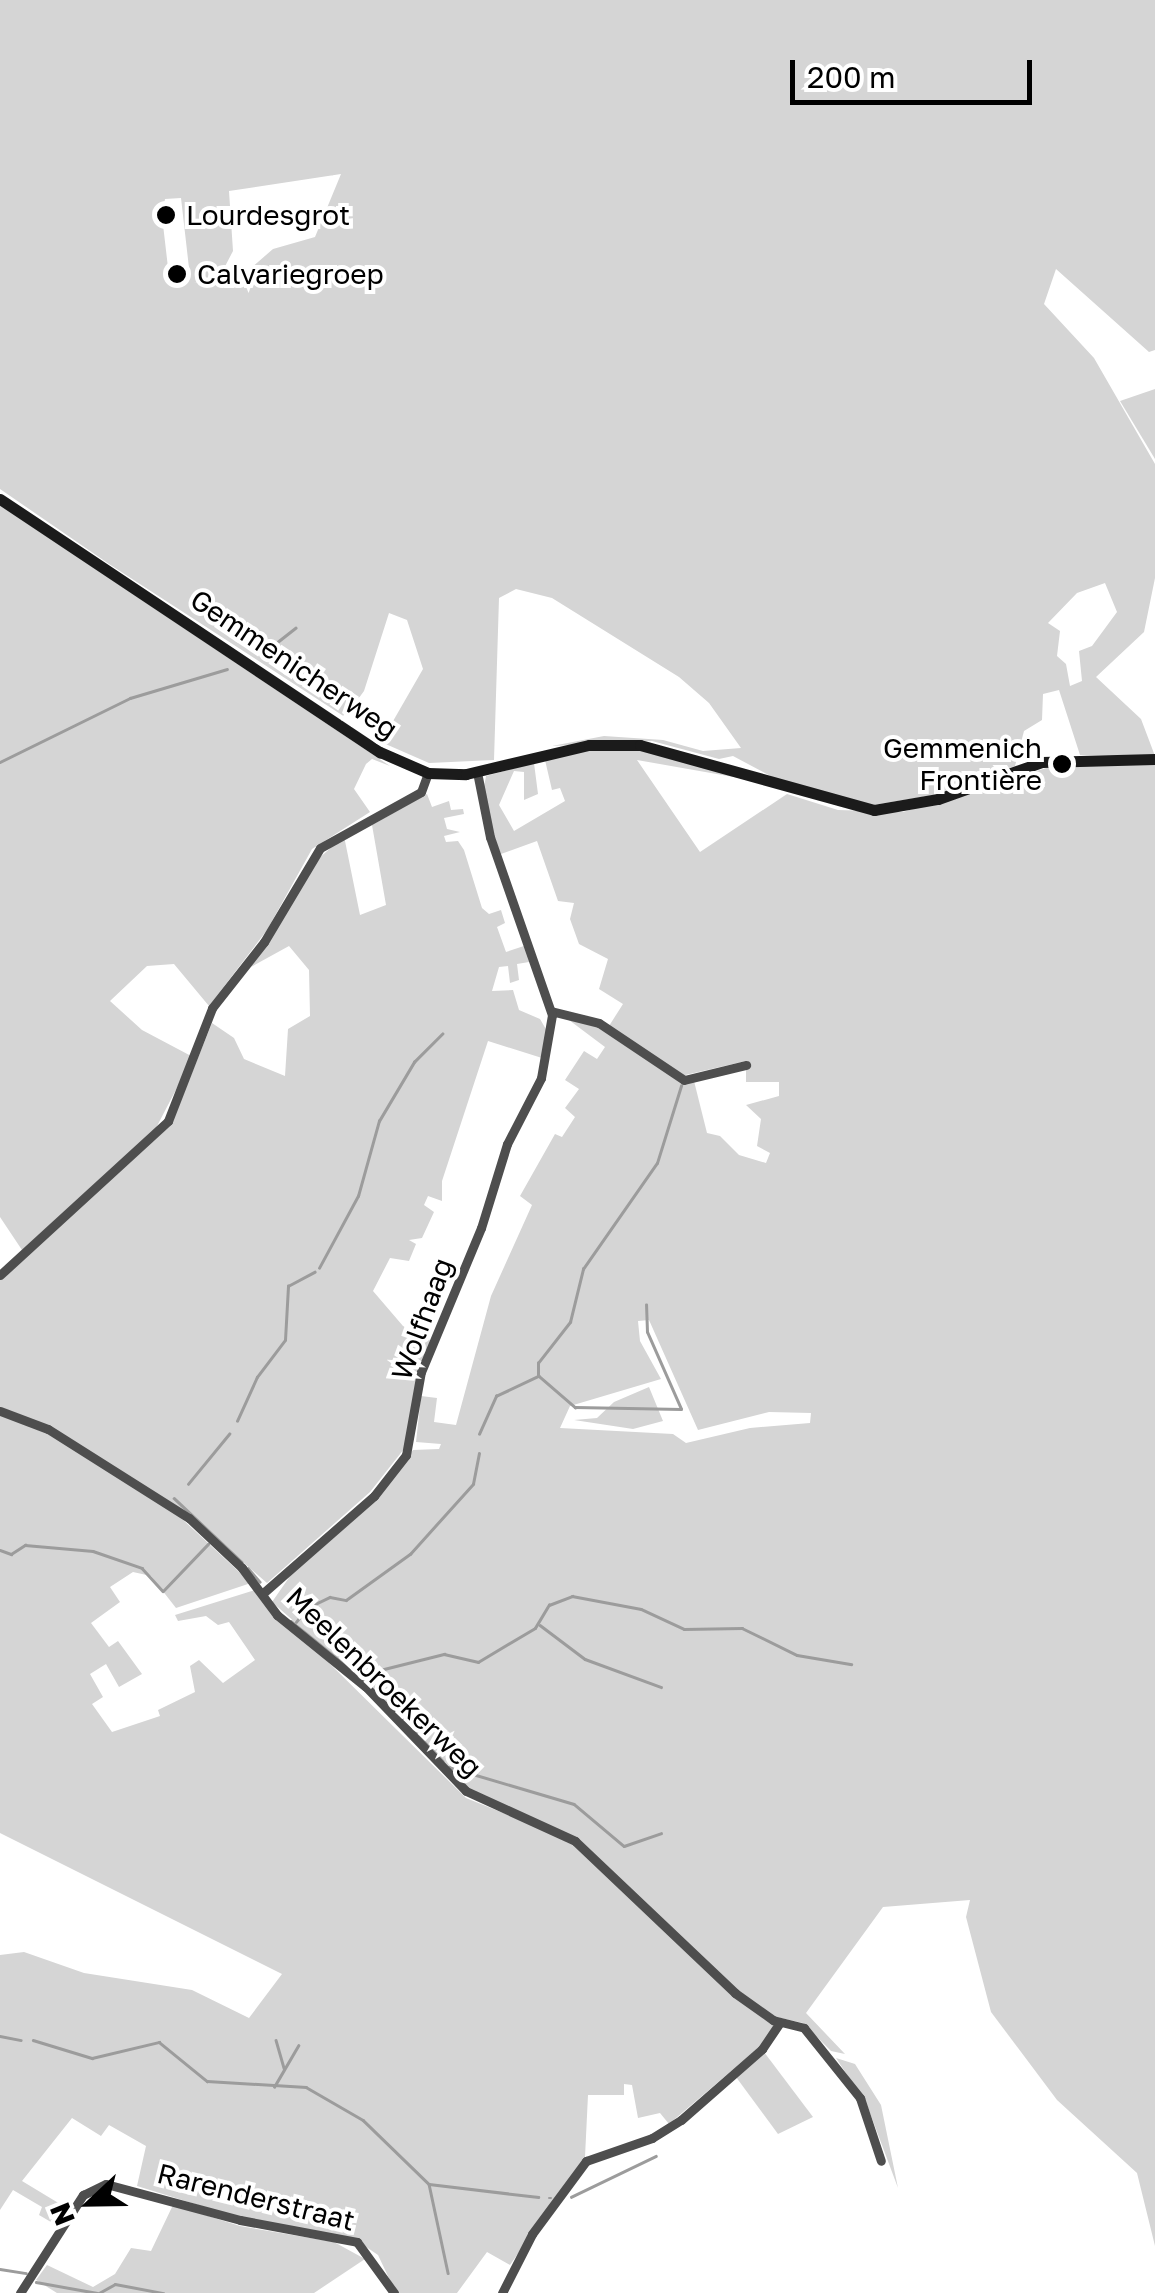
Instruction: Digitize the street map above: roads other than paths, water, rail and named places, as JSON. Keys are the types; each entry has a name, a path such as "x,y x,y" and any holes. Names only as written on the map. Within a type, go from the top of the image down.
{"main road":[{"name":"Gemmenicherweg","path":"0,499 380,752 428,772 476,772 610,744 679,752 828,802 874,810 938,798 1042,762 1155,759"}],"street":[{"path":"0,1275 168,1121 212,1008 264,942 317,852 421,792 428,772"},
{"name":"Wolfhaag","path":"262,1594 374,1496 409,1450 421,1372 481,1228 507,1144 541,1078 551,1011 492,846 476,772"},
{"path":"551,1011 599,1023 684,1080 746,1065"},
{"name":"Meelenbroekerweg","path":"0,1410 48,1429 176,1509 262,1594 277,1615 366,1687 466,1792 575,1841 735,1994 780,2022 804,2028 837,2063 864,2107 881,2161"},
{"path":"502,2293 532,2234 586,2161 652,2138 682,2120 762,2049 780,2022"},
{"name":"Rarenderstraat","path":"20,2293 83,2195 106,2184 240,2220 356,2242 394,2293"}],"waterway":[{"path":"252,646 271,647 295,628"},
{"path":"0,762 130,698 227,669"},
{"path":"319,1268 358,1196 379,1121 414,1062 442,1034"},
{"path":"479,1434 496,1396 538,1376 538,1363 570,1322 583,1269 657,1163 681,1086"},
{"path":"237,1421 257,1377 285,1340 288,1286 314,1272"},
{"path":"539,1376 575,1407 681,1409 647,1332 646,1305"},
{"path":"188,1484 229,1434"},
{"path":"296,1622 307,1608 330,1597 346,1600 410,1554 473,1484 479,1454"},
{"path":"174,1498 242,1562"},
{"path":"0,1550 11,1554 25,1545 93,1551 142,1568 163,1591 208,1544"},
{"path":"248,1568 260,1582"},
{"path":"360,1675 444,1654 478,1662 535,1628 549,1605 572,1596 641,1609 684,1629 742,1628 797,1655 851,1664"},
{"path":"291,1621 366,1682"},
{"path":"540,1625 585,1659 661,1687"},
{"path":"390,1706 443,1761"},
{"path":"449,1767 574,1804 624,1846 661,1833"},
{"path":"0,2036 21,2040"},
{"path":"33,2040 92,2058 159,2042 207,2081 306,2087 363,2120 429,2184 538,2197"},
{"path":"276,2040 284,2068"},
{"path":"274,2087 298,2046"},
{"path":"571,2197 656,2156"},
{"path":"429,2184 448,2273"},
{"path":"0,2269 26,2273"},
{"path":"36,2282 97,2293"},
{"path":"99,2293 115,2284 163,2293"}],"place":[{"name":"Lourdesgrot","path":"166,215"},
{"name":"Calvariegroep","path":"177,274"},
{"name":"Gemmenich Frontière","path":"1062,764"}]}
